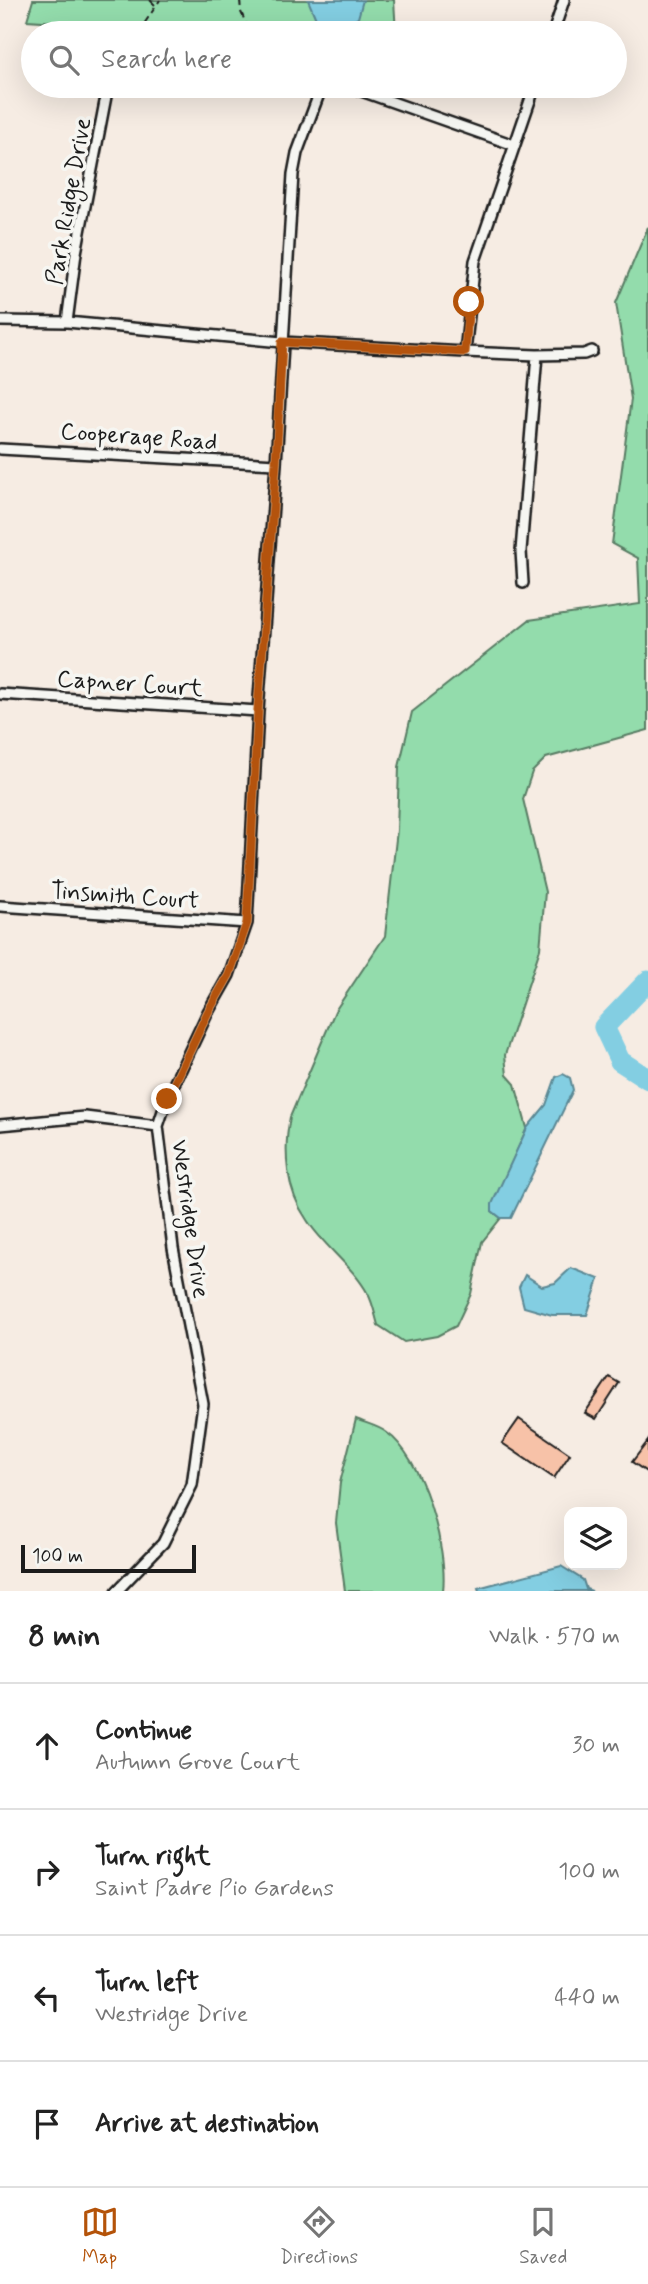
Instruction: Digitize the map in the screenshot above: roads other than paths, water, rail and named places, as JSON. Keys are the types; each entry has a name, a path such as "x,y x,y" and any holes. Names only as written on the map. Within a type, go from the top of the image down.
{"street":[{"path":"557,21 564,0"},
{"name":"Park Ridge Drive","path":"67,322 76,253 106,98"},
{"name":"Westridge Drive","path":"117,1591 163,1543 192,1485 203,1404 173,1248 158,1126 167,1099 208,1012 229,975 247,923 258,710 295,163 318,98"},
{"path":"381,98 514,145"},
{"path":"465,352 475,261 530,98"},
{"path":"0,321 67,322 282,342 465,352 537,355 584,354 592,351"},
{"path":"523,583 521,551 537,355"},
{"name":"Cooperage Road","path":"0,449 276,464"},
{"name":"Capner Court","path":"0,694 258,710"},
{"name":"Tinsmith Court","path":"0,906 247,923"},
{"path":"0,1125 85,1117 158,1126"}],"water":[{"path":"308,0 363,0 358,18 350,21 316,19"},
{"path":"563,1074 570,1078 573,1090 511,1218 501,1218 492,1211 492,1204 527,1128 546,1105 556,1077"},
{"path":"571,1268 599,1279 587,1315 552,1315 524,1307 519,1287 525,1275 542,1286 555,1283"},
{"path":"561,1566 583,1580 586,1589 592,1591 479,1591 478,1588"}],"waterway":[{"path":"648,981 604,1027 620,1061 648,1079"}]}
